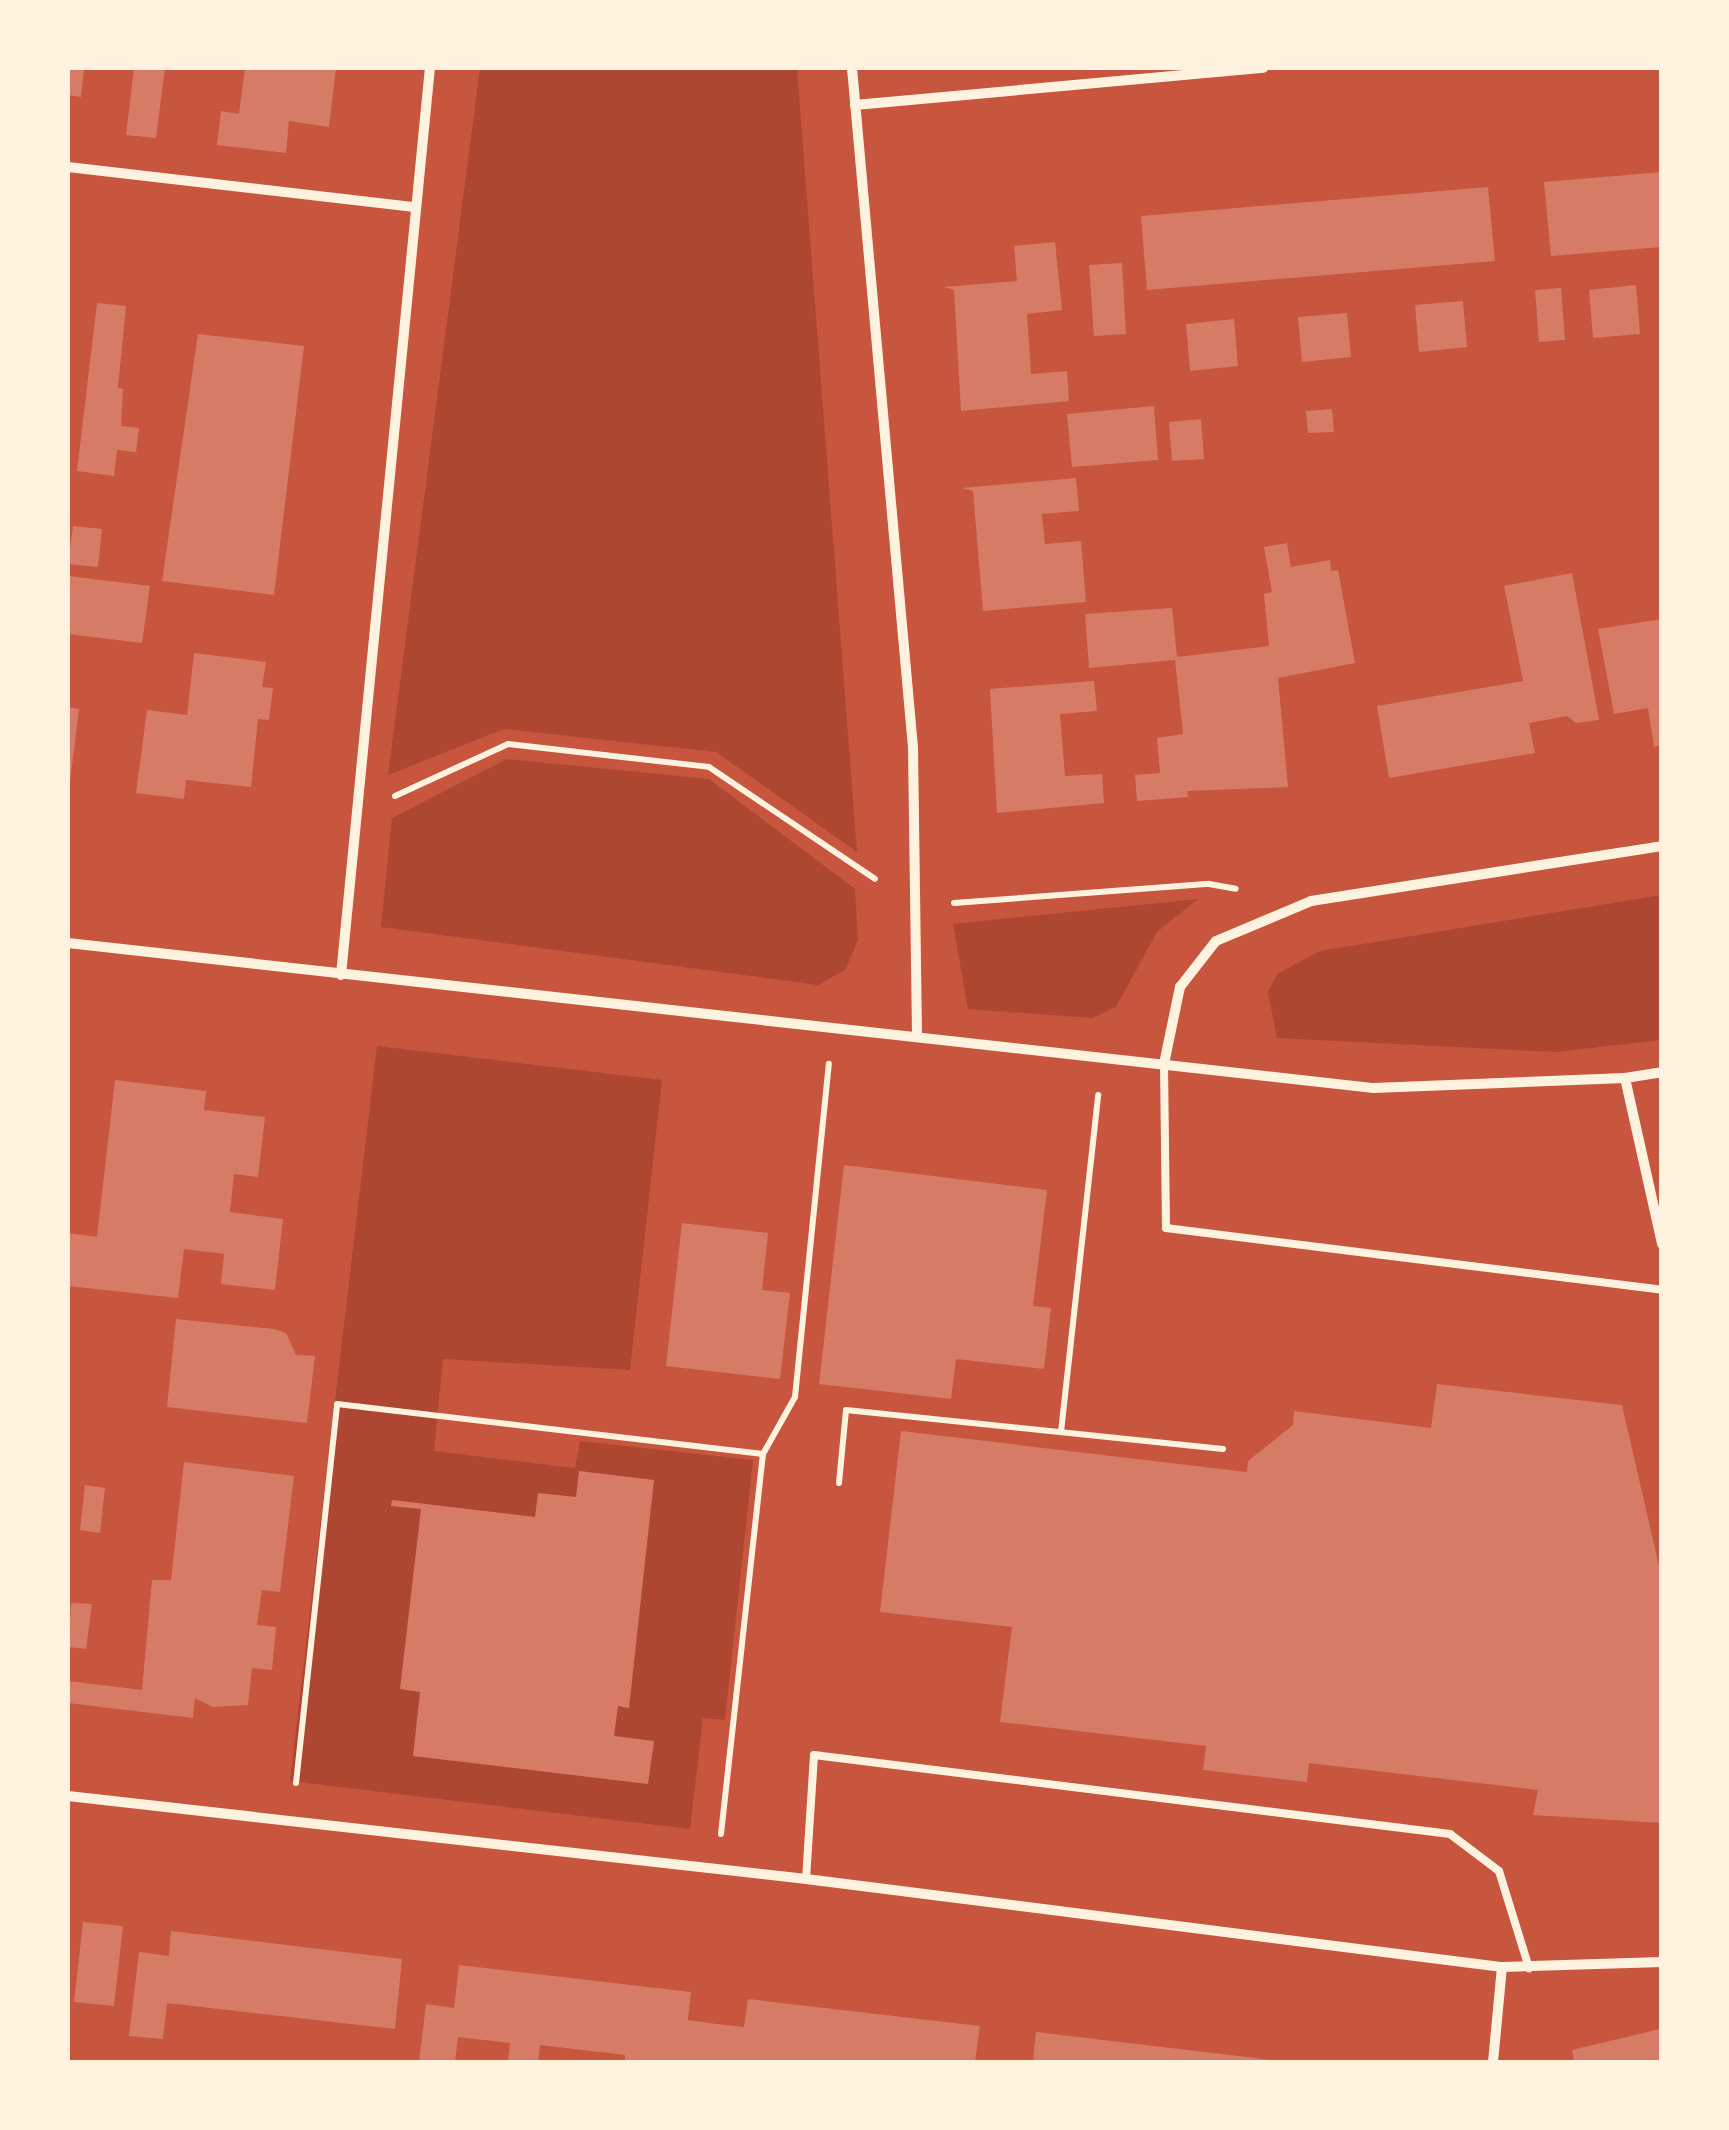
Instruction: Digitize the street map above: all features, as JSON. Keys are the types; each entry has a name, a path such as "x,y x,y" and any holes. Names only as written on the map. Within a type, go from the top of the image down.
{"street":[{"path":"342,974 430,68"},
{"path":"852,68 913,748 917,1038"},
{"path":"855,104 1264,68"},
{"path":"68,167 415,207"},
{"path":"1164,1064 1180,987 1216,941 1311,902 1662,846"},
{"path":"68,943 1374,1088 1625,1078 1662,1072"},
{"path":"1625,1078 1662,1244"},
{"path":"68,1796 806,1879 1502,1967 1662,1962"},
{"path":"1492,2062 1502,1967"}],"lane":[{"path":"1164,1064 1166,1228 1662,1290"},
{"path":"806,1879 814,1755 1450,1834 1498,1871 1529,1968"}],"path":[{"path":"357,814 508,744 709,767 915,906 1209,884 1243,890"},
{"path":"717,1869 762,1454 795,1397 833,1028"},
{"path":"1061,1432 1103,1058"},
{"path":"292,1821 337,1404 762,1454"},
{"path":"839,1483 846,1410 1223,1449"}],"shaded area":[{"path":"480,68 797,68 857,852 716,752 504,729 388,775"},
{"path":"507,759 709,779 855,889 858,940 845,970 818,985 381,927 392,818"},
{"path":"1661,895 1661,1040 1555,1052 1277,1038 1268,992 1277,974 1320,951"},
{"path":"1198,899 1157,932 1116,1007 1092,1018 968,1009 953,924"},
{"path":"377,1046 662,1080 630,1370 443,1359 434,1451 575,1468 580,1441 753,1460 725,1720 703,1718 690,1829 290,1781"}],"building":[{"path":"68,68 84,68 81,97 68,95"},
{"path":"134,68 165,68 156,138 126,135"},
{"path":"245,68 336,68 329,127 289,121 286,153 217,145 221,111 239,114"},
{"path":"1662,172 1662,247 1551,256 1544,182"},
{"path":"1488,187 1495,261 1147,290 1141,216"},
{"path":"1055,242 1062,310 1027,314 1031,374 1067,371 1069,401 961,411 954,290 944,287 1017,281 1014,246"},
{"path":"1122,263 1126,334 1094,336 1089,265"},
{"path":"1636,285 1640,334 1593,338 1589,290"},
{"path":"1561,288 1565,340 1539,342 1535,290"},
{"path":"1463,301 1467,347 1419,352 1415,305"},
{"path":"97,303 126,306 118,388 123,389 121,426 139,428 136,452 117,450 114,476 77,471"},
{"path":"1347,313 1351,357 1302,362 1298,317"},
{"path":"1234,319 1238,366 1190,371 1186,324"},
{"path":"198,334 304,346 274,595 162,581"},
{"path":"1154,406 1158,460 1072,467 1067,414"},
{"path":"1332,409 1334,432 1308,433 1306,411"},
{"path":"1201,419 1204,459 1172,461 1169,422"},
{"path":"1076,478 1079,511 1042,514 1045,544 1081,541 1086,602 983,611 973,491 962,488"},
{"path":"73,526 102,529 98,567 68,564"},
{"path":"1287,543 1291,567 1330,560 1331,571 1338,570 1355,663 1278,678 1288,787 1187,791 1188,797 1137,801 1135,775 1160,773 1157,738 1183,734 1175,660 1089,668 1085,614 1172,608 1177,657 1269,646 1264,594 1272,592 1264,547"},
{"path":"1572,573 1599,720 1576,723 1567,716 1529,723 1535,753 1389,778 1377,706 1523,681 1504,586"},
{"path":"68,576 150,586 142,643 68,634"},
{"path":"1662,619 1662,745 1654,747 1648,708 1614,714 1598,629"},
{"path":"194,653 266,662 262,687 273,688 269,720 258,719 251,787 186,780 184,799 136,793 147,710 187,715"},
{"path":"1094,681 1097,711 1060,714 1065,776 1102,774 1104,803 997,813 990,689"},
{"path":"68,707 79,709 70,782 68,782"},
{"path":"115,1080 206,1091 204,1110 265,1117 258,1177 234,1174 230,1212 283,1219 275,1290 221,1284 224,1254 184,1249 178,1298 68,1286 68,1233 97,1237"},
{"path":"844,1165 1047,1190 1033,1306 1051,1308 1044,1369 956,1359 951,1399 819,1384"},
{"path":"682,1223 768,1233 762,1290 790,1293 780,1379 666,1366"},
{"path":"176,1319 274,1329 286,1333 296,1355 315,1356 307,1423 167,1407"},
{"path":"1437,1384 1622,1405 1662,1579 1662,1823 1533,1815 1538,1790 1309,1763 1307,1782 1203,1770 1206,1746 1000,1722 1012,1627 880,1612 901,1431 1247,1472 1248,1461 1293,1425 1294,1411 1431,1428"},
{"path":"184,1462 294,1476 280,1592 262,1590 257,1625 276,1627 272,1670 252,1668 248,1705 213,1707 195,1698 193,1718 68,1703 68,1681 142,1690 152,1580 171,1580"},
{"path":"579,1471 654,1480 629,1708 618,1706 614,1736 654,1741 648,1784 413,1756 420,1692 400,1689 421,1509 391,1506 392,1500 535,1517 538,1493 576,1497"},
{"path":"85,1485 105,1488 100,1533 80,1530"},
{"path":"71,1603 92,1604 86,1649 68,1647"},
{"path":"83,1922 123,1926 114,2006 74,2002"},
{"path":"171,1931 402,1959 395,2029 167,2003 163,2039 129,2036 139,1952 169,1956"},
{"path":"459,1965 691,1992 688,2020 716,2024 744,2027 748,1999 980,2026 975,2062 625,2062 625,2055 540,2045 538,2062 508,2062 510,2043 458,2037 455,2062 419,2062 426,2004 454,2008"},
{"path":"1660,2029 1662,2062 1574,2062 1572,2050"},
{"path":"1036,2032 1272,2060 1272,2062 1033,2062"}]}
